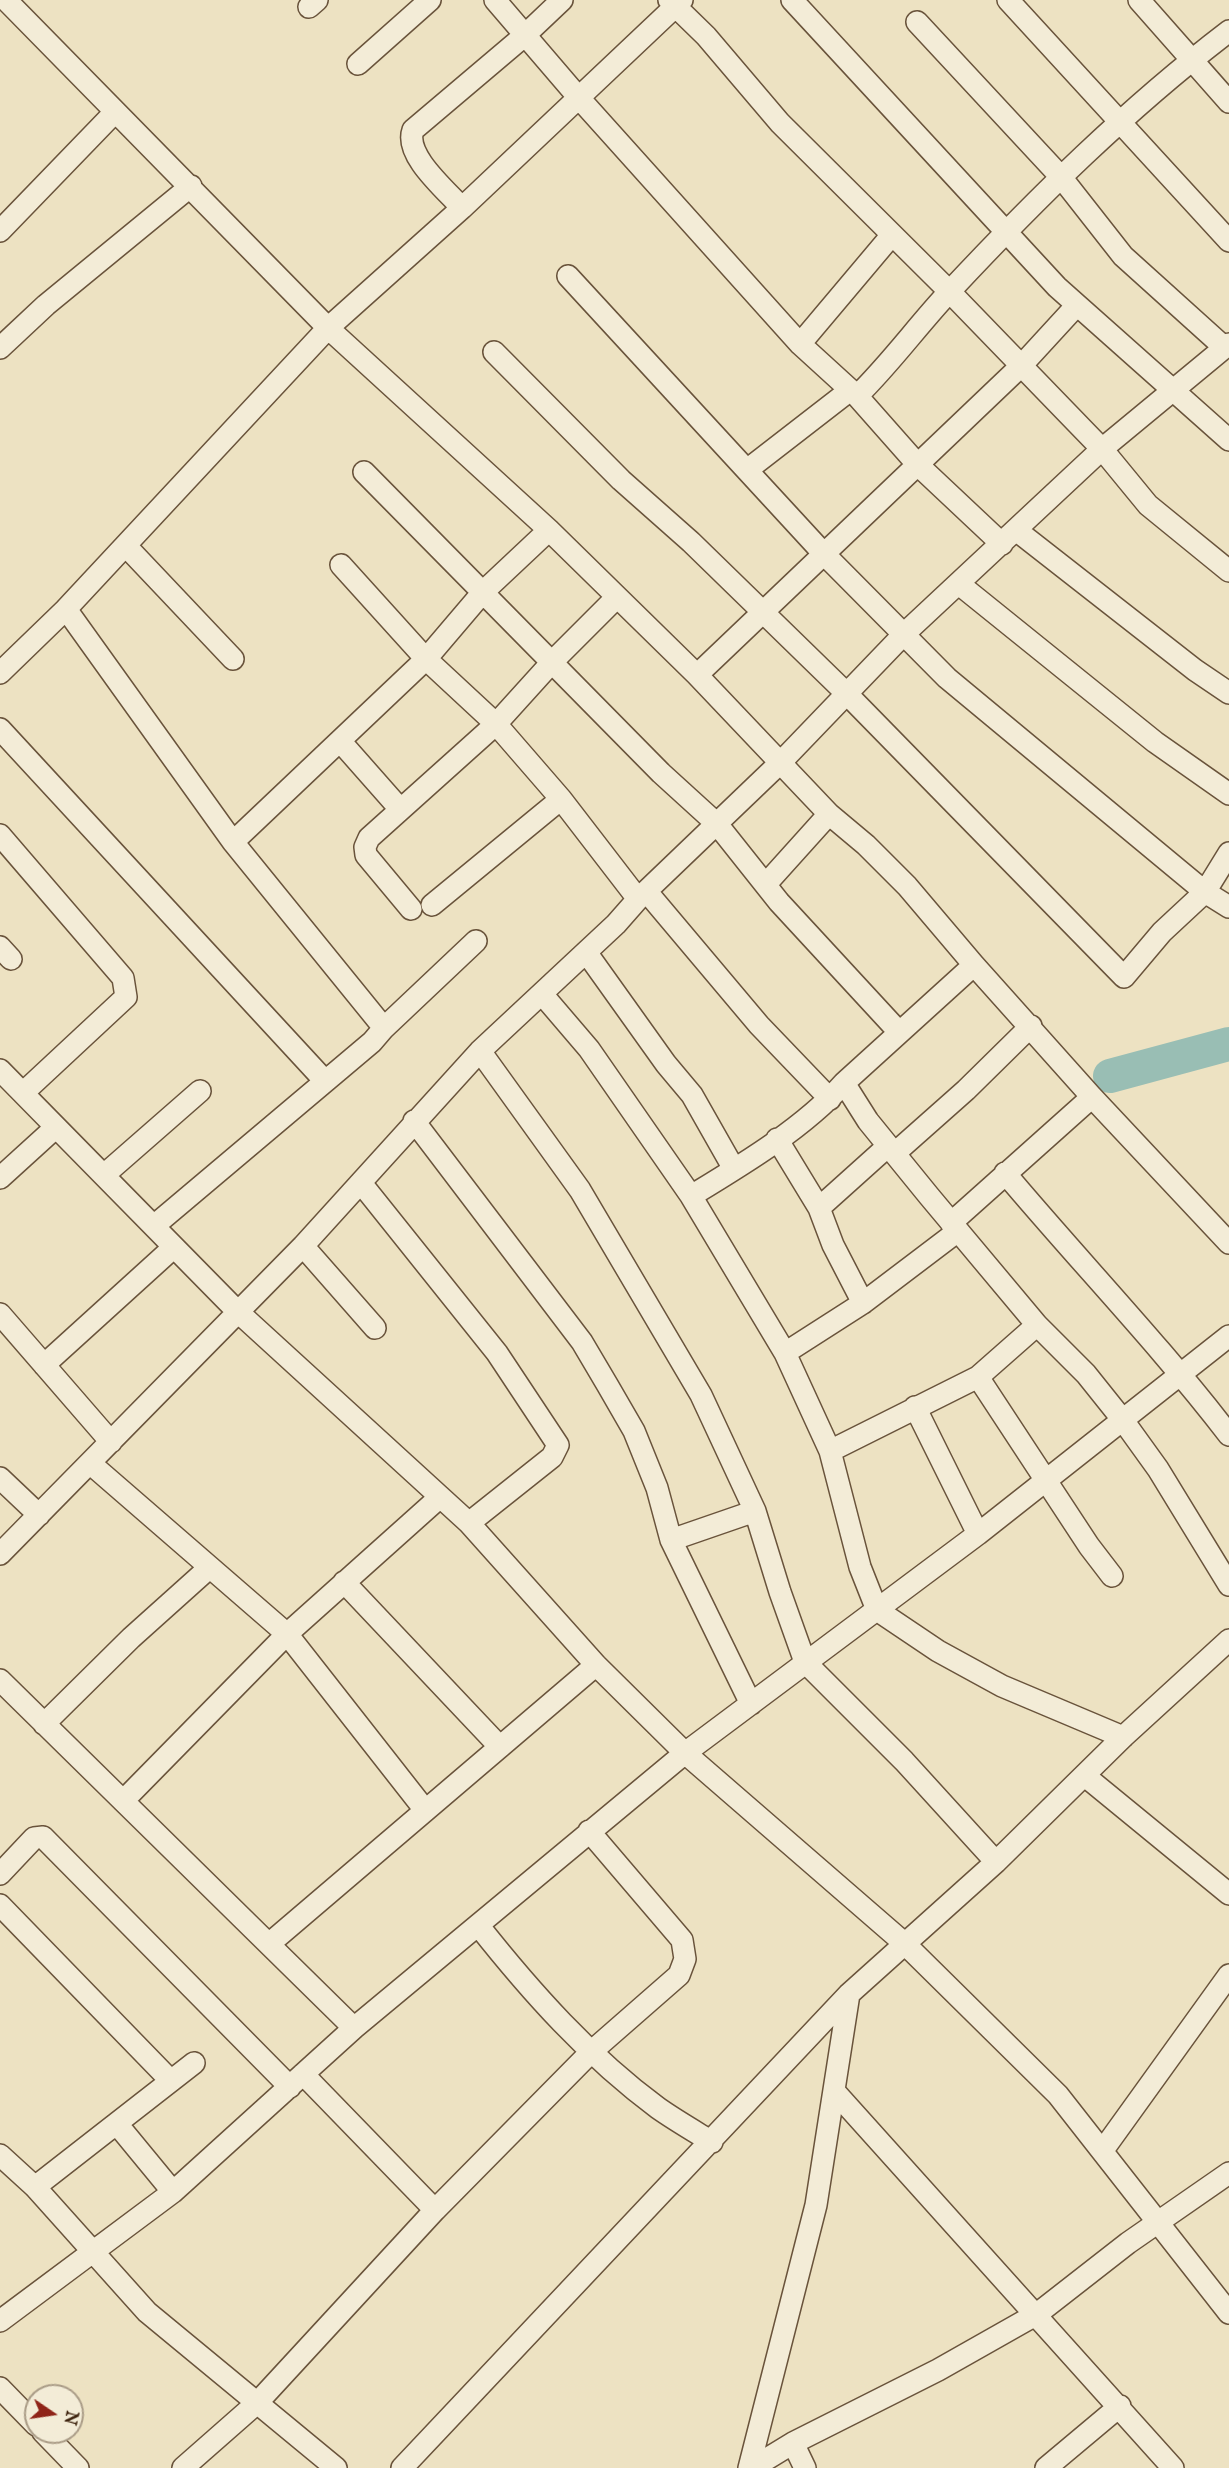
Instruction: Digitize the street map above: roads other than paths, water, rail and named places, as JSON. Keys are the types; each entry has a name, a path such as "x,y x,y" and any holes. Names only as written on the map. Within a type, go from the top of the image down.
{"street":[{"path":"6,0 328,328 549,530 697,675 829,814 866,845 907,886 974,965 1092,1096 1229,1243"},
{"path":"358,64 430,0"},
{"path":"495,0 524,36 800,344 853,394 918,465 1009,537 1229,693"},
{"path":"462,208 412,152 410,139 413,130 524,36 562,0"},
{"path":"792,0 1057,287 1229,440"},
{"path":"1008,0 1229,241"},
{"path":"0,673 126,546 328,328 462,208 579,98 675,2 780,123 891,236 949,291 1102,449 1148,505 1229,572"},
{"path":"1151,4 1191,60 1229,102"},
{"path":"0,1554 303,1246 414,1121 480,1051 586,952 781,762 904,634 1102,449 1173,388 1227,346 1154,287 1123,256 1061,177 917,22"},
{"path":"747,470 853,394 949,291 1061,177 1191,60 1229,31"},
{"path":"0,231 115,112"},
{"path":"0,348 46,306 191,186"},
{"path":"800,344 891,236"},
{"path":"568,276 824,554 947,678 1205,892 1229,907"},
{"path":"697,675 760,612 1021,366 1077,305"},
{"path":"494,352 621,480 691,542 760,612 846,693 1124,977 1162,932 1205,892 1229,853"},
{"path":"364,472 553,661 660,773 717,824 765,884 899,1032"},
{"path":"233,842 426,659 483,592 549,530"},
{"path":"126,546 233,659"},
{"path":"341,565 426,659 496,724 642,895 759,1025 830,1099"},
{"path":"959,584 1155,742 1229,794"},
{"path":"411,909 366,855 365,847 369,838 496,724 553,661 617,597"},
{"path":"66,609 233,842 384,1028"},
{"path":"0,729 325,1081"},
{"path":"340,741 400,809"},
{"path":"432,905 561,799"},
{"path":"765,884 829,814"},
{"path":"0,835 123,978 127,990 126,997 24,1092"},
{"path":"155,1225 325,1081 476,941"},
{"path":"586,952 666,1064 692,1095 734,1169"},
{"path":"691,1196 777,1139 830,1099 844,1083 974,965"},
{"path":"542,994 589,1048 691,1196 785,1353 830,1451 860,1567 877,1610 938,1651 1002,1686 1123,1737"},
{"path":"819,1208 966,1090 1031,1026"},
{"path":"480,1051 592,1209 702,1395 755,1511 805,1662 904,1761 996,1862"},
{"path":"0,1070 24,1092 55,1128 155,1225 237,1311 469,1523 596,1665 685,1753 904,1943 1058,2095 1229,2313"},
{"path":"844,1083 868,1121 954,1227 1037,1325 1086,1374 1122,1419 1158,1469 1229,1585"},
{"path":"104,1175 200,1091"},
{"path":"785,1353 863,1303 954,1227 1005,1173 1092,1096"},
{"path":"414,1121 582,1342 634,1431 657,1488 671,1540 751,1704"},
{"path":"0,1178 55,1128"},
{"path":"777,1139 819,1208 833,1245 863,1303"},
{"path":"1005,1173 1112,1298 1182,1374 1229,1435"},
{"path":"361,1183 496,1353 558,1445 552,1457 469,1523"},
{"path":"303,1246 375,1328"},
{"path":"44,1365 174,1247"},
{"path":"0,1314 111,1442"},
{"path":"830,1451 978,1377 1037,1325"},
{"path":"0,2321 173,2192 354,2028 685,1753 978,1534 1229,1336"},
{"path":"978,1377 1020,1437 1045,1481 1112,1576"},
{"path":"915,1407 978,1534"},
{"path":"91,1464 287,1635 425,1810"},
{"path":"0,1478 39,1515"},
{"path":"123,1801 287,1635 440,1497"},
{"path":"671,1540 755,1511"},
{"path":"44,1724 131,1638 209,1568"},
{"path":"344,1582 500,1747"},
{"path":"402,2468 712,2142 849,1994 996,1862 1123,1737 1229,1640"},
{"path":"270,1944 596,1665"},
{"path":"0,1680 354,2028"},
{"path":"1084,1776 1229,1894"},
{"path":"183,2468 258,2402 435,2210 591,2052 679,1975 685,1959 682,1940 589,1831"},
{"path":"3,1861 34,1838 42,1837 435,2210"},
{"path":"1,1910 171,2081"},
{"path":"478,1925 513,1969 591,2052 659,2108 712,2142"},
{"path":"1103,2150 1229,1975"},
{"path":"750,2468 816,2205 849,1994"},
{"path":"35,2187 194,2063"},
{"path":"835,2092 1120,2406 1173,2468"},
{"path":"117,2124 173,2192"},
{"path":"0,2154 35,2187 147,2312 336,2468"},
{"path":"750,2468 793,2443 938,2370 1037,2314 1159,2221 1229,2173"},
{"path":"0,2388 24,2413"},
{"path":"1046,2468 1120,2406"},
{"path":"793,2443 805,2468"},
{"path":"55,2444 78,2468"}],"waterway":[{"path":"1110,1076 1229,1044"}]}
